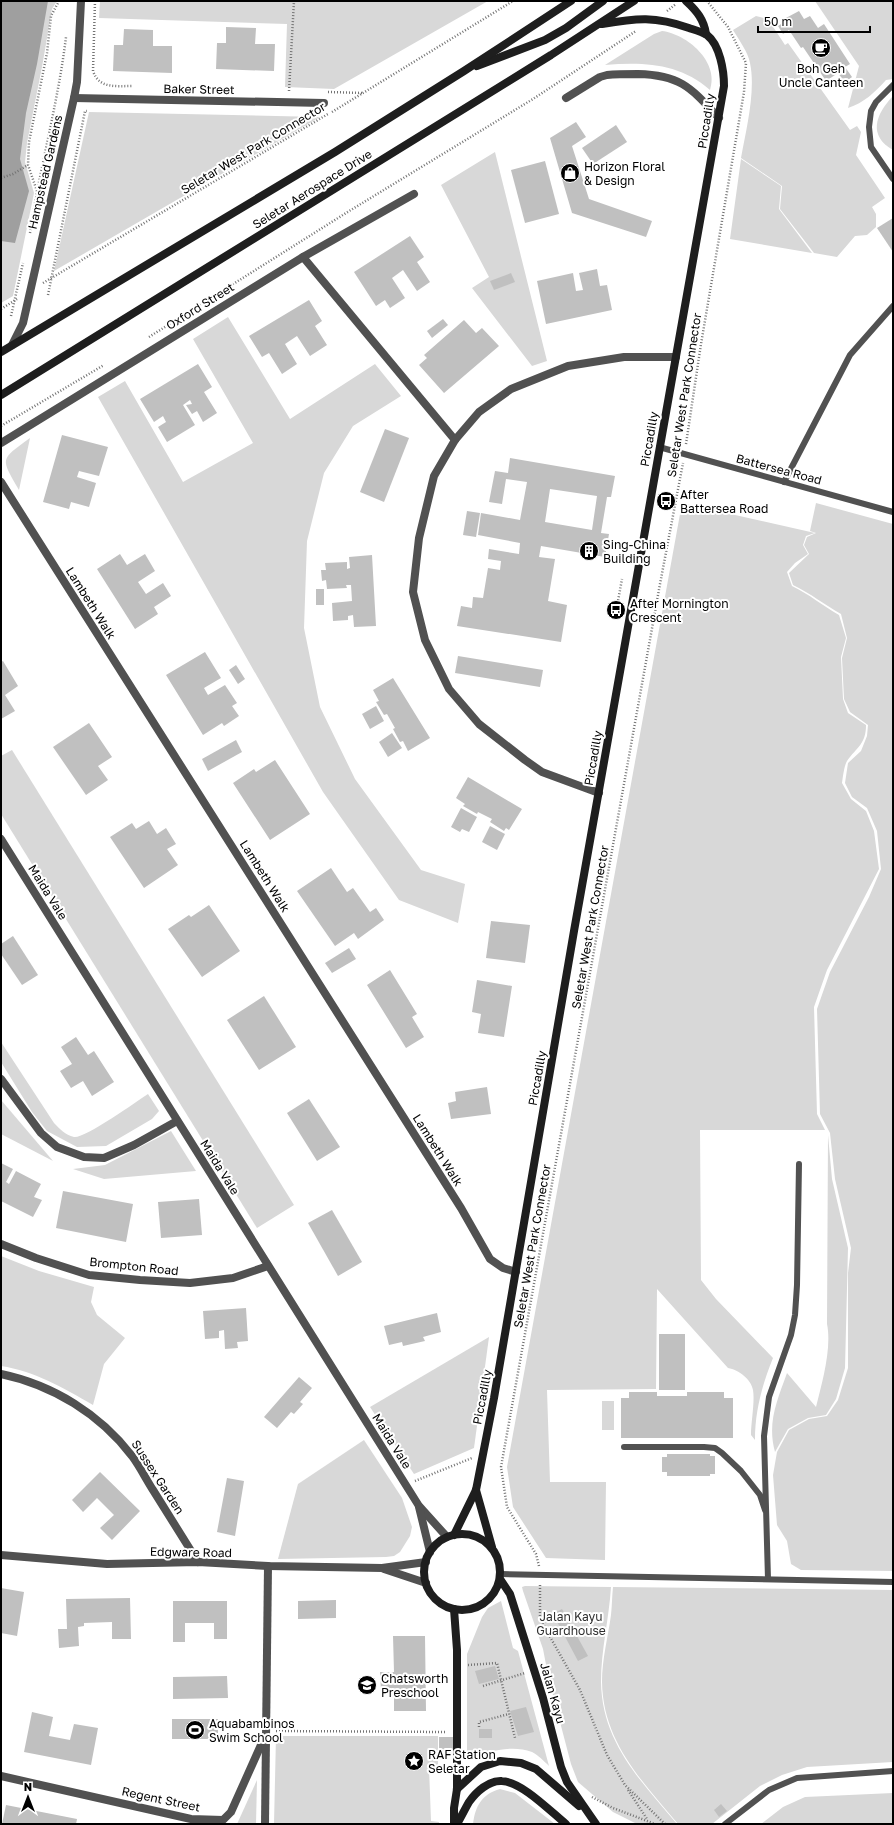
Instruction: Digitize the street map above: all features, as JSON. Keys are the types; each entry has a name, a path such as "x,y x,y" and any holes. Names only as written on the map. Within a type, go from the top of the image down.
{"street":[{"name":"Hampstead Gardens","path":"12,345 24,323 74,98 77,82 81,1"},
{"name":"Seletar Aerospace Drive","path":"1,352 328,156 464,71 571,1"},
{"path":"464,71 545,40 566,28 603,1"},
{"name":"Seletar Aerospace Drive","path":"1,395 602,24 634,1"},
{"name":"Piccadilly","path":"451,1536 476,1490 483,1454 659,447 719,118 724,72 722,61 712,40 706,34 705,24 686,1"},
{"path":"602,24 627,20 655,19 672,22 706,34"},
{"path":"566,98 600,77 607,75 655,75 668,77 688,87 719,118"},
{"name":"Baker Street","path":"74,98 324,104"},
{"name":"Oxford Street","path":"1,443 303,257 414,194"},
{"path":"303,257 455,440"},
{"path":"599,793 542,772 479,724 449,689 425,640 413,592 419,538 434,476 455,440 479,412 511,389 568,366 624,357 676,358"},
{"name":"Lambeth Walk","path":"1,482 461,1208 490,1259 503,1268 516,1272"},
{"name":"Maida Vale","path":"1,839 419,1506 451,1536"},
{"path":"1,1079 41,1133 57,1147 84,1157 104,1158 134,1145 177,1121"},
{"name":"Brompton Road","path":"1,1244 36,1258 89,1275 140,1280 190,1283 219,1280 233,1278 268,1266"},
{"name":"Sussex Garden","path":"1,1374 15,1377 60,1394 93,1416 112,1434 133,1457 198,1562"},
{"name":"Piccadilly","path":"476,1490 492,1548"},
{"name":"Maida Vale","path":"419,1506 430,1552"},
{"path":"465,1534 475,1536 492,1548 497,1556 500,1576 496,1590 488,1600 478,1606 466,1610 454,1609 445,1606 437,1600 426,1583 424,1572 430,1552 435,1546 451,1536 465,1534"},
{"name":"Edgware Road","path":"1,1555 107,1564 198,1562 268,1566 382,1568 426,1562"},
{"name":"Regent Street","path":"265,1824 268,1566"},
{"name":"Edgware Road","path":"382,1568 426,1583"},
{"name":"Jalan Kayu","path":"500,1576 510,1594 534,1671 561,1767 567,1782 586,1812 596,1824"},
{"path":"454,1609 457,1666 457,1789 454,1808 456,1824"},
{"name":"Regent Street","path":"1,1776 191,1819 223,1820 231,1812 265,1733"},
{"name":"Jalan Kayu","path":"457,1789 481,1767 500,1761 521,1763 536,1769 586,1812"},
{"path":"456,1824 470,1801 483,1788 494,1781 503,1780 518,1786 566,1824"}],"lane":[{"path":"893,85 876,102 871,111 869,127 871,147 893,178"},
{"path":"784,482 850,356 893,306"},
{"name":"Battersea Road","path":"659,447 893,512"},
{"path":"768,1580 768,1518 764,1436 770,1397 791,1335 795,1315 797,1285 799,1164"},
{"path":"624,1447 704,1446 715,1448 730,1460 760,1495 768,1518"},
{"path":"500,1576 540,1574 893,1582"},
{"path":"725,1824 769,1790 797,1778 893,1771"}],"path":[{"path":"37,191 28,165 29,142 47,53 51,16 59,1"},
{"path":"95,1 93,71 95,77 99,82 105,85 135,86"},
{"path":"289,91 294,1"},
{"name":"Seletar West Park Connector","path":"1,309 364,93 513,1"},
{"path":"148,337 532,98 681,1"},
{"name":"Seletar West Park Connector","path":"665,1824 625,1785 607,1755 580,1690 540,1619 540,1574 536,1554 507,1507 501,1467 658,592 685,454 701,344 744,92 746,63 728,27 707,1"},
{"path":"30,239 37,191 62,74 67,31"},
{"path":"281,91 296,91"},
{"path":"326,92 364,93"},
{"path":"48,295 85,111 90,111"},
{"path":"319,115 326,115"},
{"path":"1,178 28,165"},
{"path":"11,317 24,260"},
{"path":"1,426 108,362"},
{"path":"616,612 622,579"},
{"path":"406,1485 483,1454"},
{"path":"457,1666 497,1663 515,1738"},
{"path":"483,1686 534,1671"},
{"path":"479,1727 479,1722 509,1714"},
{"path":"265,1733 457,1732"},
{"path":"625,1785 647,1820"}],"green space":[{"path":"1,1 57,1 52,9 27,143 25,162 34,193 13,296 1,303"},
{"path":"100,1 488,1 334,89 285,87 287,24 99,18"},
{"path":"815,1 893,1 893,79 886,80 873,93 854,106 848,108 859,66"},
{"path":"756,16 768,19 785,45 788,43 850,130 857,126 861,132 856,155 885,198 872,207 876,214 876,227 867,235 855,236 837,257 814,253 780,209 782,186 741,158 750,110 752,74 747,55 733,30"},
{"path":"662,31 672,33 691,44 699,51 706,60 710,69 712,80 710,90 686,74 673,69 647,64 605,65 654,34"},
{"path":"893,96 893,150 880,138 877,132 877,125 878,118 882,110"},
{"path":"89,112 320,117 54,271"},
{"path":"495,152 547,361 532,366 472,288 489,277 441,185"},
{"path":"741,159 781,186 779,209 812,253 730,239"},
{"path":"228,317 290,419 375,364 401,396 353,426 324,473 307,541 304,628 320,707 355,779 421,870 465,884 458,923 399,900 323,792 98,397 125,381 183,482 253,443 193,339"},
{"path":"30,438 19,490 8,471 6,460 8,455"},
{"path":"682,503 815,533 806,536 803,545 808,554 795,563 787,572 792,586 839,615 846,638 841,657 843,699 848,713 866,725 863,741 846,763 842,783 851,799 866,811 874,831 879,869 827,970 814,1007 817,1114 825,1130 700,1130 701,1280 716,1299 773,1358 760,1398 756,1419 755,1440 751,1435 753,1390 750,1382 740,1373 728,1368 657,1289 656,1389 547,1390 550,1482 606,1482 605,1560 546,1558 513,1507 507,1467"},
{"path":"816,503 893,524 893,1571 801,1570 791,1564 787,1541 777,1525 773,1475 777,1452 789,1430 809,1419 827,1416 838,1400 848,1368 848,1273 851,1248 835,1179 830,1133 820,1114 817,1009 830,972 869,897 881,869 877,831 867,808 852,797 845,783 848,763 861,751 867,736 868,725 850,712 844,699 842,658 847,638 841,614 793,585 789,573 809,554 804,545 807,537 816,533 810,531"},
{"path":"12,750 294,1205 257,1228 1,814 1,756"},
{"path":"1,1042 54,1123 68,1135 74,1137 88,1132 148,1094 159,1111 152,1119 106,1146 77,1147 47,1131 32,1112 1,1062"},
{"path":"1,1100 53,1161 1,1134"},
{"path":"171,1131 196,1171 104,1179 73,1169 105,1165"},
{"path":"828,1135 832,1179 848,1248 845,1368 836,1399 826,1415 808,1418 788,1429 775,1452 772,1431 774,1412 787,1373 816,1407 826,1366 828,1344"},
{"path":"1,1256 39,1271 94,1287 91,1302 97,1315 125,1338 104,1364 93,1405 37,1376 13,1368 1,1366"},
{"path":"489,1337 474,1448 414,1474 370,1407"},
{"path":"602,1401 614,1401 614,1430 602,1430"},
{"path":"364,1440 402,1498 412,1527 410,1536 400,1552 394,1556 386,1557 278,1559 298,1484"},
{"name":"Jalan Kayu Guardhouse","path":"522,1587 611,1587 602,1658 601,1682 603,1704 608,1724 626,1760 637,1776 677,1824 637,1824 613,1812 578,1782 571,1764 549,1680 543,1649 523,1591"},
{"path":"613,1587 893,1590 893,1762 807,1767 782,1775 760,1786 712,1824 678,1824 638,1776 617,1742 609,1723 604,1704 602,1673 611,1615"},
{"name":"Jalan Kayu Guardhouse","path":"501,1601 513,1648 518,1651 549,1766 539,1756 532,1752 516,1749 499,1750 467,1759 467,1654 482,1617 488,1608"},
{"path":"276,1736 438,1736 438,1767 429,1767 431,1821 439,1822 439,1824 274,1824"},
{"path":"257,1780 256,1824 237,1824"},
{"path":"500,1789 515,1793 555,1824 473,1824 480,1802 488,1794"},
{"path":"893,1793 893,1824 761,1824 783,1807 805,1797"}],"shaded area":[{"path":"1,1 48,1 37,64 26,113 20,159 29,191 15,243 1,241"}],"building":[{"name":"Boh Geh Uncle Canteen","path":"799,11 804,19 810,16 818,28 824,24 850,64 845,67 852,77 845,83 838,73 826,81 803,47 801,48 789,30 783,34 778,26 786,21 784,19"},
{"path":"226,27 256,28 255,44 275,44 274,71 216,69 217,43 226,43"},
{"path":"124,29 153,30 153,46 172,46 172,73 113,71 114,45 123,45"},
{"name":"Horizon Floral & Design","path":"576,122 586,137 572,146 589,199 652,221 646,237 572,213 550,138"},
{"name":"Horizon Floral & Design","path":"616,125 627,142 593,164 582,148"},
{"name":"Horizon Floral & Design","path":"545,161 559,214 525,223 511,170"},
{"path":"893,218 893,252 877,228"},
{"path":"410,236 424,257 417,262 430,282 417,291 403,270 392,278 405,298 390,308 385,300 376,306 354,272"},
{"path":"597,269 600,286 607,285 612,310 546,324 537,281 573,273 576,291 583,290 579,273"},
{"path":"511,273 515,282 494,290 490,281"},
{"path":"309,300 322,321 315,326 327,345 310,356 297,336 285,344 297,364 282,374 269,353 262,357 249,336"},
{"path":"443,319 448,325 432,338 427,331"},
{"path":"464,320 476,333 482,328 499,346 444,393 419,365 427,358 424,355"},
{"path":"198,364 212,387 204,392 217,413 203,422 197,411 192,414 186,405 192,404 190,400 183,405 195,425 167,442 158,427 166,422 163,416 154,422 140,399"},
{"path":"385,429 409,438 384,502 360,492"},
{"path":"62,435 108,447 99,476 79,471 77,477 96,483 89,507 71,502 69,509 43,502"},
{"name":"Sing-China Building","path":"510,458 615,476 611,497 607,497 601,533 609,534 605,557 541,546 539,557 555,559 548,601 567,605 561,642 457,626 461,606 472,608 473,597 483,598 488,568 500,570 501,561 488,559 489,549 519,554 520,543 478,535 481,513 520,520 527,482 506,479 502,504 489,502 495,471 508,473","holes":["550,489 597,496 592,530 545,522"]},
{"path":"467,511 480,513 476,537 463,535"},
{"path":"120,554 127,565 145,554 155,571 138,582 146,594 163,583 171,596 154,607 158,614 135,629 97,569"},
{"path":"372,555 376,626 354,627 353,615 348,616 348,620 333,621 332,603 352,601 351,585 346,585 347,588 327,589 326,580 322,581 321,570 326,570 325,563 347,562 347,569 350,568 349,557"},
{"path":"316,589 324,589 324,605 316,605"},
{"path":"205,652 221,678 204,688 208,695 225,685 237,703 232,706 239,716 224,726 222,723 203,735 166,675"},
{"path":"458,656 543,670 540,687 455,673"},
{"path":"3,661 18,686 5,695 15,711 1,719 1,662"},
{"path":"236,665 245,679 238,684 229,670"},
{"path":"393,678 430,738 408,751 403,741 400,742 393,729 395,728 387,714 384,715 376,702 379,701 373,690"},
{"path":"376,706 384,721 370,729 362,714"},
{"path":"89,723 112,757 98,766 108,780 86,795 53,747"},
{"path":"392,733 402,748 388,757 379,742"},
{"path":"236,740 242,752 208,771 202,759"},
{"path":"275,760 310,814 270,840 233,783 254,769 256,772"},
{"path":"468,777 522,809 509,830 506,828 504,831 490,822 492,819 478,812 477,814 463,806 465,804 456,798"},
{"path":"461,808 477,817 469,832 462,829 460,832 451,827"},
{"path":"149,821 157,834 166,828 176,844 167,849 178,865 144,888 110,837 132,823 136,829"},
{"path":"490,826 505,834 497,850 482,842"},
{"path":"331,868 347,892 353,888 370,912 376,908 384,920 358,939 354,933 335,946 297,891"},
{"path":"209,905 240,951 202,977 168,929 189,915 191,917"},
{"path":"491,921 530,925 525,963 486,958"},
{"path":"13,936 38,975 22,985 1,954 1,944"},
{"path":"349,948 356,959 332,973 325,963"},
{"path":"390,970 417,1014 412,1017 424,1037 406,1048 367,985"},
{"path":"477,980 512,986 504,1037 478,1033 481,1014 472,1012"},
{"path":"264,996 296,1047 259,1070 227,1020"},
{"path":"76,1037 88,1055 94,1051 114,1082 92,1096 83,1081 71,1088 60,1071 72,1064 61,1047"},
{"path":"487,1087 491,1114 451,1119 448,1103 456,1101 455,1092"},
{"path":"309,1099 340,1147 317,1161 287,1113"},
{"path":"1,1163 13,1169 6,1182 9,1184 16,1171 41,1184 34,1197 42,1200 33,1217 1,1201"},
{"path":"63,1191 133,1204 126,1242 56,1228"},
{"path":"199,1199 202,1235 161,1238 158,1202"},
{"path":"332,1210 362,1262 338,1276 308,1223"},
{"path":"246,1308 248,1341 237,1342 238,1348 225,1349 224,1330 219,1331 219,1338 205,1339 203,1311"},
{"path":"437,1313 441,1332 423,1337 425,1341 403,1346 402,1342 389,1345 384,1326"},
{"path":"659,1334 685,1334 685,1390 659,1390"},
{"path":"299,1377 312,1388 300,1402 303,1404 294,1414 291,1412 277,1428 264,1417"},
{"path":"629,1392 657,1392 657,1396 687,1396 687,1392 724,1392 724,1398 733,1398 733,1438 621,1438 621,1398 629,1398"},
{"path":"667,1454 710,1454 710,1456 715,1456 715,1474 710,1474 710,1476 667,1476 667,1472 662,1472 662,1457 667,1457"},
{"path":"100,1472 140,1511 112,1540 100,1528 114,1515 97,1498 83,1512 72,1500"},
{"path":"227,1478 244,1481 235,1536 217,1532"},
{"path":"1,1588 24,1592 17,1636 1,1633"},
{"path":"130,1598 131,1639 112,1639 112,1622 84,1623 84,1626 78,1627 79,1646 59,1648 58,1629 67,1629 66,1599"},
{"path":"336,1600 336,1618 298,1619 298,1601"},
{"path":"173,1601 227,1601 227,1639 214,1639 214,1623 185,1623 185,1642 173,1642"},
{"path":"562,1609 588,1656 578,1661 553,1614"},
{"path":"393,1636 425,1636 426,1711 394,1711 394,1691 381,1691 380,1672 394,1672"},
{"path":"495,1666 499,1679 479,1684 475,1671"},
{"path":"227,1676 228,1698 173,1699 173,1677"},
{"path":"526,1707 534,1732 518,1736 510,1711"},
{"path":"32,1712 53,1717 49,1736 70,1740 74,1724 98,1728 91,1765 24,1752"},
{"path":"172,1719 218,1719 218,1739 172,1739"},
{"path":"479,1729 492,1729 492,1738 479,1738"},
{"path":"439,1737 453,1737 453,1750 439,1749"},
{"path":"721,1804 727,1811 719,1817 714,1810"},
{"path":"6,1805 77,1819 76,1824 2,1824"}],"place":[{"name":"Boh Geh Uncle Canteen","path":"821,48"},
{"name":"Horizon Floral & Design","path":"570,173"},
{"name":"After Battersea Road","path":"666,501"},
{"name":"Sing-China Building","path":"589,551"},
{"name":"After Mornington Crescent","path":"616,610"},
{"name":"Chatsworth Preschool","path":"367,1685"},
{"name":"Aquabambinos Swim School","path":"195,1730"},
{"name":"RAF Station Seletar","path":"414,1761"}]}
